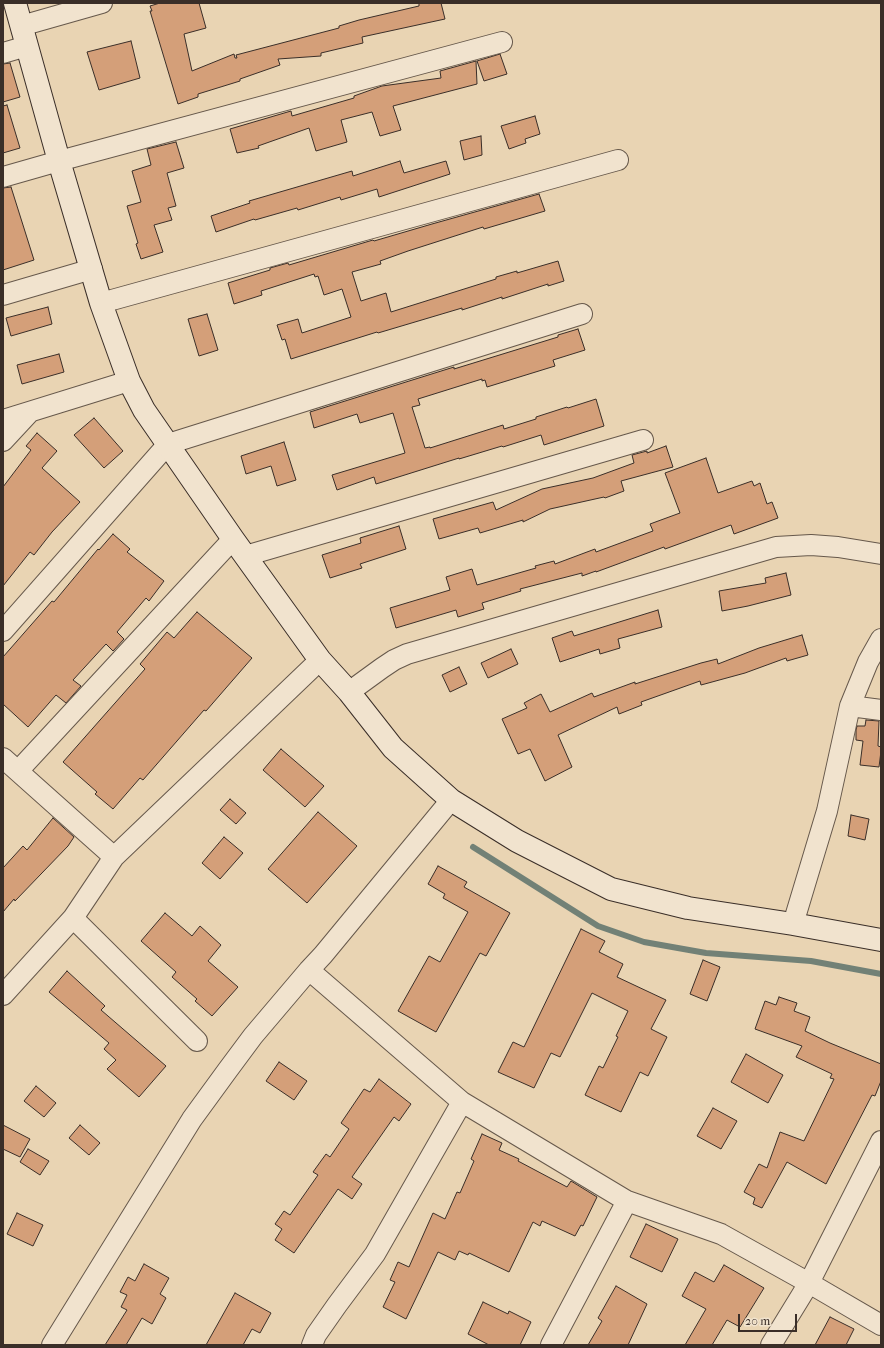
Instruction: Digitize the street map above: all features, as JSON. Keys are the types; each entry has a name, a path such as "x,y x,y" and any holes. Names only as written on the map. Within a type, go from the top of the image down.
{"street":[{"path":"15,3 59,161 102,303 129,380 144,410 239,548 320,660 349,692 393,748 452,800 517,841 611,889 688,908 793,924 881,940"},
{"path":"3,53 24,36 102,3"},
{"path":"3,177 502,42"},
{"path":"102,303 618,160"},
{"path":"3,296 92,269"},
{"path":"3,630 168,444 582,314"},
{"path":"3,420 129,380"},
{"path":"3,441 31,411"},
{"path":"18,771 239,548 643,440"},
{"path":"349,692 394,660 407,654 776,547 811,545 838,547 881,554"},
{"path":"793,924 827,812 850,706 868,662 881,639"},
{"path":"3,994 73,918 114,858 320,660"},
{"path":"850,706 881,710"},
{"path":"3,758 114,858"},
{"path":"52,1345 192,1119 253,1036 323,955 452,800"},
{"path":"73,918 197,1041"},
{"path":"309,970 462,1102 627,1201 721,1234 881,1325"},
{"path":"312,1345 316,1335 337,1305 376,1254 462,1102"},
{"path":"771,1345 809,1283 881,1141"},
{"path":"551,1345 627,1201"}],"building":[{"path":"160,3 199,3 206,28 184,34 192,71 234,54 235,58 237,58 236,55 339,28 339,26 359,20 419,6 419,3 441,3 445,19 362,37 363,43 321,53 321,56 278,59 280,65 240,79 240,81 198,94 198,97 178,104 150,11 152,11 150,6"},
{"path":"131,41 140,78 99,90 87,52"},
{"path":"500,54 507,74 484,81 477,61"},
{"path":"476,61 477,84 393,106 401,130 380,136 372,112 341,120 347,142 316,151 309,128 258,146 259,148 237,153 230,129 291,111 292,116 354,98 354,96 382,86 441,78 440,71"},
{"path":"10,63 20,97 3,102 3,64"},
{"path":"7,105 20,148 3,153 3,106"},
{"path":"535,116 540,134 525,139 526,143 509,149 501,126"},
{"path":"481,136 482,155 464,160 460,141"},
{"path":"176,142 184,168 167,173 176,206 168,208 172,220 154,225 163,252 141,259 127,206 141,202 132,171 151,165 147,149"},
{"path":"400,161 404,173 446,161 450,174 379,197 377,189 341,200 340,197 298,210 297,208 255,220 254,219 216,232 211,216 250,203 249,201 352,171 353,176"},
{"path":"11,187 34,260 3,270 3,188"},
{"path":"539,194 545,211 484,229 483,227 380,261 381,264 352,272 361,301 386,293 391,312 496,279 496,277 517,271 517,273 558,261 564,281 548,286 548,284 502,299 502,297 462,310 462,308 378,333 377,332 291,359 285,339 282,340 277,325 298,319 302,333 351,317 342,289 324,295 318,276 315,277 314,274 261,291 262,295 234,304 228,283 270,270 270,268 288,263 289,265"},
{"path":"48,307 52,324 11,336 6,318"},
{"path":"207,314 218,350 199,356 188,319"},
{"path":"578,329 585,350 553,360 555,366 487,387 485,380 482,381 482,379 418,399 420,405 412,407 425,448 430,448 503,425 504,429 536,419 536,417 596,399 604,426 544,445 541,435 503,447 502,446 459,458 376,484 374,477 337,490 332,475 405,453 393,413 360,423 357,414 314,428 310,412 454,367 454,369 558,337 558,335"},
{"path":"59,354 64,372 22,384 17,365"},
{"path":"94,418 123,451 104,468 74,435"},
{"path":"37,433 57,451 42,468 80,502 52,532 34,555 30,552 3,586 3,487 31,450 26,446"},
{"path":"284,442 296,480 277,486 271,466 246,474 241,456"},
{"path":"666,446 673,467 621,481 624,491 605,498 550,509 523,522 523,520 480,533 478,528 439,539 433,519 493,502 496,510 542,489 593,478 634,463 632,455 647,451 647,453"},
{"path":"706,458 718,493 752,481 754,486 760,483 767,504 772,502 778,518 734,534 731,525 665,549 664,547 596,572 582,576 582,573 520,589 521,591 482,603 484,609 458,617 456,610 396,628 390,608 450,590 446,577 472,569 477,585 536,568 535,566 554,561 555,564 595,549 596,552 653,531 650,524 680,513 665,473"},
{"path":"399,526 406,549 360,564 362,568 330,578 322,555 361,543 360,538"},
{"path":"113,534 130,549 127,552 164,581 149,601 146,598 117,632 124,639 113,651 106,644 73,680 81,686 66,703 56,695 28,727 3,704 3,657 52,601 54,602 98,549 99,550"},
{"path":"786,573 791,595 722,611 719,591 766,583 765,578"},
{"path":"658,610 662,627 618,639 620,648 600,654 599,649 560,662 552,638 572,631 574,636"},
{"path":"197,612 252,658 143,780 140,778 113,809 95,794 97,792 63,762 145,669 140,664 167,632 174,638"},
{"path":"802,635 808,655 787,661 786,658 745,673 701,685 700,681 641,702 642,705 619,714 617,707 558,735 572,767 545,781 530,749 518,754 502,719 527,708 524,703 541,694 550,712 592,693 594,697 635,682 635,684 717,659 718,664 759,648"},
{"path":"511,649 518,664 488,678 481,663"},
{"path":"459,667 467,684 450,692 442,675"},
{"path":"866,720 879,721 878,746 881,747 881,751 879,767 860,765 863,741 856,740 856,730 857,726 865,726"},
{"path":"281,749 324,786 305,807 263,770"},
{"path":"230,799 246,813 236,824 220,810"},
{"path":"318,812 357,846 307,903 268,869"},
{"path":"851,815 869,819 865,840 848,836"},
{"path":"53,818 74,837 68,846 15,901 14,899 3,912 3,868 23,846 27,850"},
{"path":"224,837 243,853 220,879 202,863"},
{"path":"438,866 467,882 464,887 510,913 486,956 480,953 436,1032 398,1011 429,956 440,962 468,912 443,898 445,894 428,884"},
{"path":"165,913 192,936 200,926 221,945 208,961 238,987 212,1016 195,1001 197,999 172,977 176,972 141,941"},
{"path":"581,929 605,941 599,952 623,964 617,977 666,1000 651,1029 667,1037 648,1076 640,1072 621,1112 585,1095 599,1066 603,1068 618,1037 616,1036 628,1011 592,993 560,1057 551,1053 534,1088 498,1072 513,1042 524,1047"},
{"path":"703,960 720,967 707,1001 690,994"},
{"path":"67,971 105,1006 101,1010 166,1066 139,1097 107,1069 116,1060 104,1049 109,1043 49,992"},
{"path":"779,997 797,1003 794,1011 810,1017 805,1031 881,1064 881,1081 875,1096 872,1095 826,1184 787,1162 762,1208 753,1204 755,1198 744,1192 759,1164 767,1168 780,1132 804,1141 834,1079 830,1078 832,1074 796,1057 802,1046 755,1029 765,1001 776,1005"},
{"path":"746,1054 783,1075 768,1103 731,1082"},
{"path":"279,1062 307,1081 294,1100 266,1081"},
{"path":"379,1079 411,1104 399,1121 394,1117 352,1177 362,1184 352,1199 338,1189 294,1253 275,1240 282,1229 275,1224 284,1211 290,1215 318,1175 313,1172 326,1154 330,1157 349,1129 341,1123 364,1089 370,1092"},
{"path":"36,1086 56,1103 44,1117 24,1101"},
{"path":"713,1108 737,1121 721,1149 697,1136"},
{"path":"3,1125 30,1139 20,1157 3,1149"},
{"path":"80,1125 100,1143 89,1155 69,1138"},
{"path":"482,1134 502,1143 499,1150 519,1159 518,1161 567,1187 571,1181 597,1197 583,1226 581,1225 575,1236 542,1221 540,1226 533,1222 509,1272 469,1253 468,1255 459,1251 455,1260 438,1252 406,1319 383,1307 395,1282 390,1280 398,1262 409,1267 433,1213 445,1219 457,1192 460,1193 474,1161 471,1159"},
{"path":"28,1149 49,1161 40,1175 20,1162"},
{"path":"17,1213 43,1225 33,1246 7,1234"},
{"path":"646,1224 678,1239 662,1272 630,1257"},
{"path":"144,1264 169,1278 160,1294 166,1298 152,1324 142,1318 126,1345 105,1345 127,1310 121,1307 127,1295 120,1292 128,1277 135,1281"},
{"path":"724,1265 764,1288 740,1327 727,1320 712,1345 685,1345 706,1309 682,1296 695,1272 714,1282"},
{"path":"616,1286 647,1304 628,1345 588,1345 602,1321 598,1318"},
{"path":"235,1293 271,1313 260,1333 252,1329 243,1345 206,1345"},
{"path":"483,1302 508,1314 509,1311 531,1322 520,1345 489,1345 468,1334"},
{"path":"830,1317 854,1329 846,1345 815,1345"}],"waterway":[{"path":"473,847 598,926 644,942 706,953 811,961 881,974"}]}
